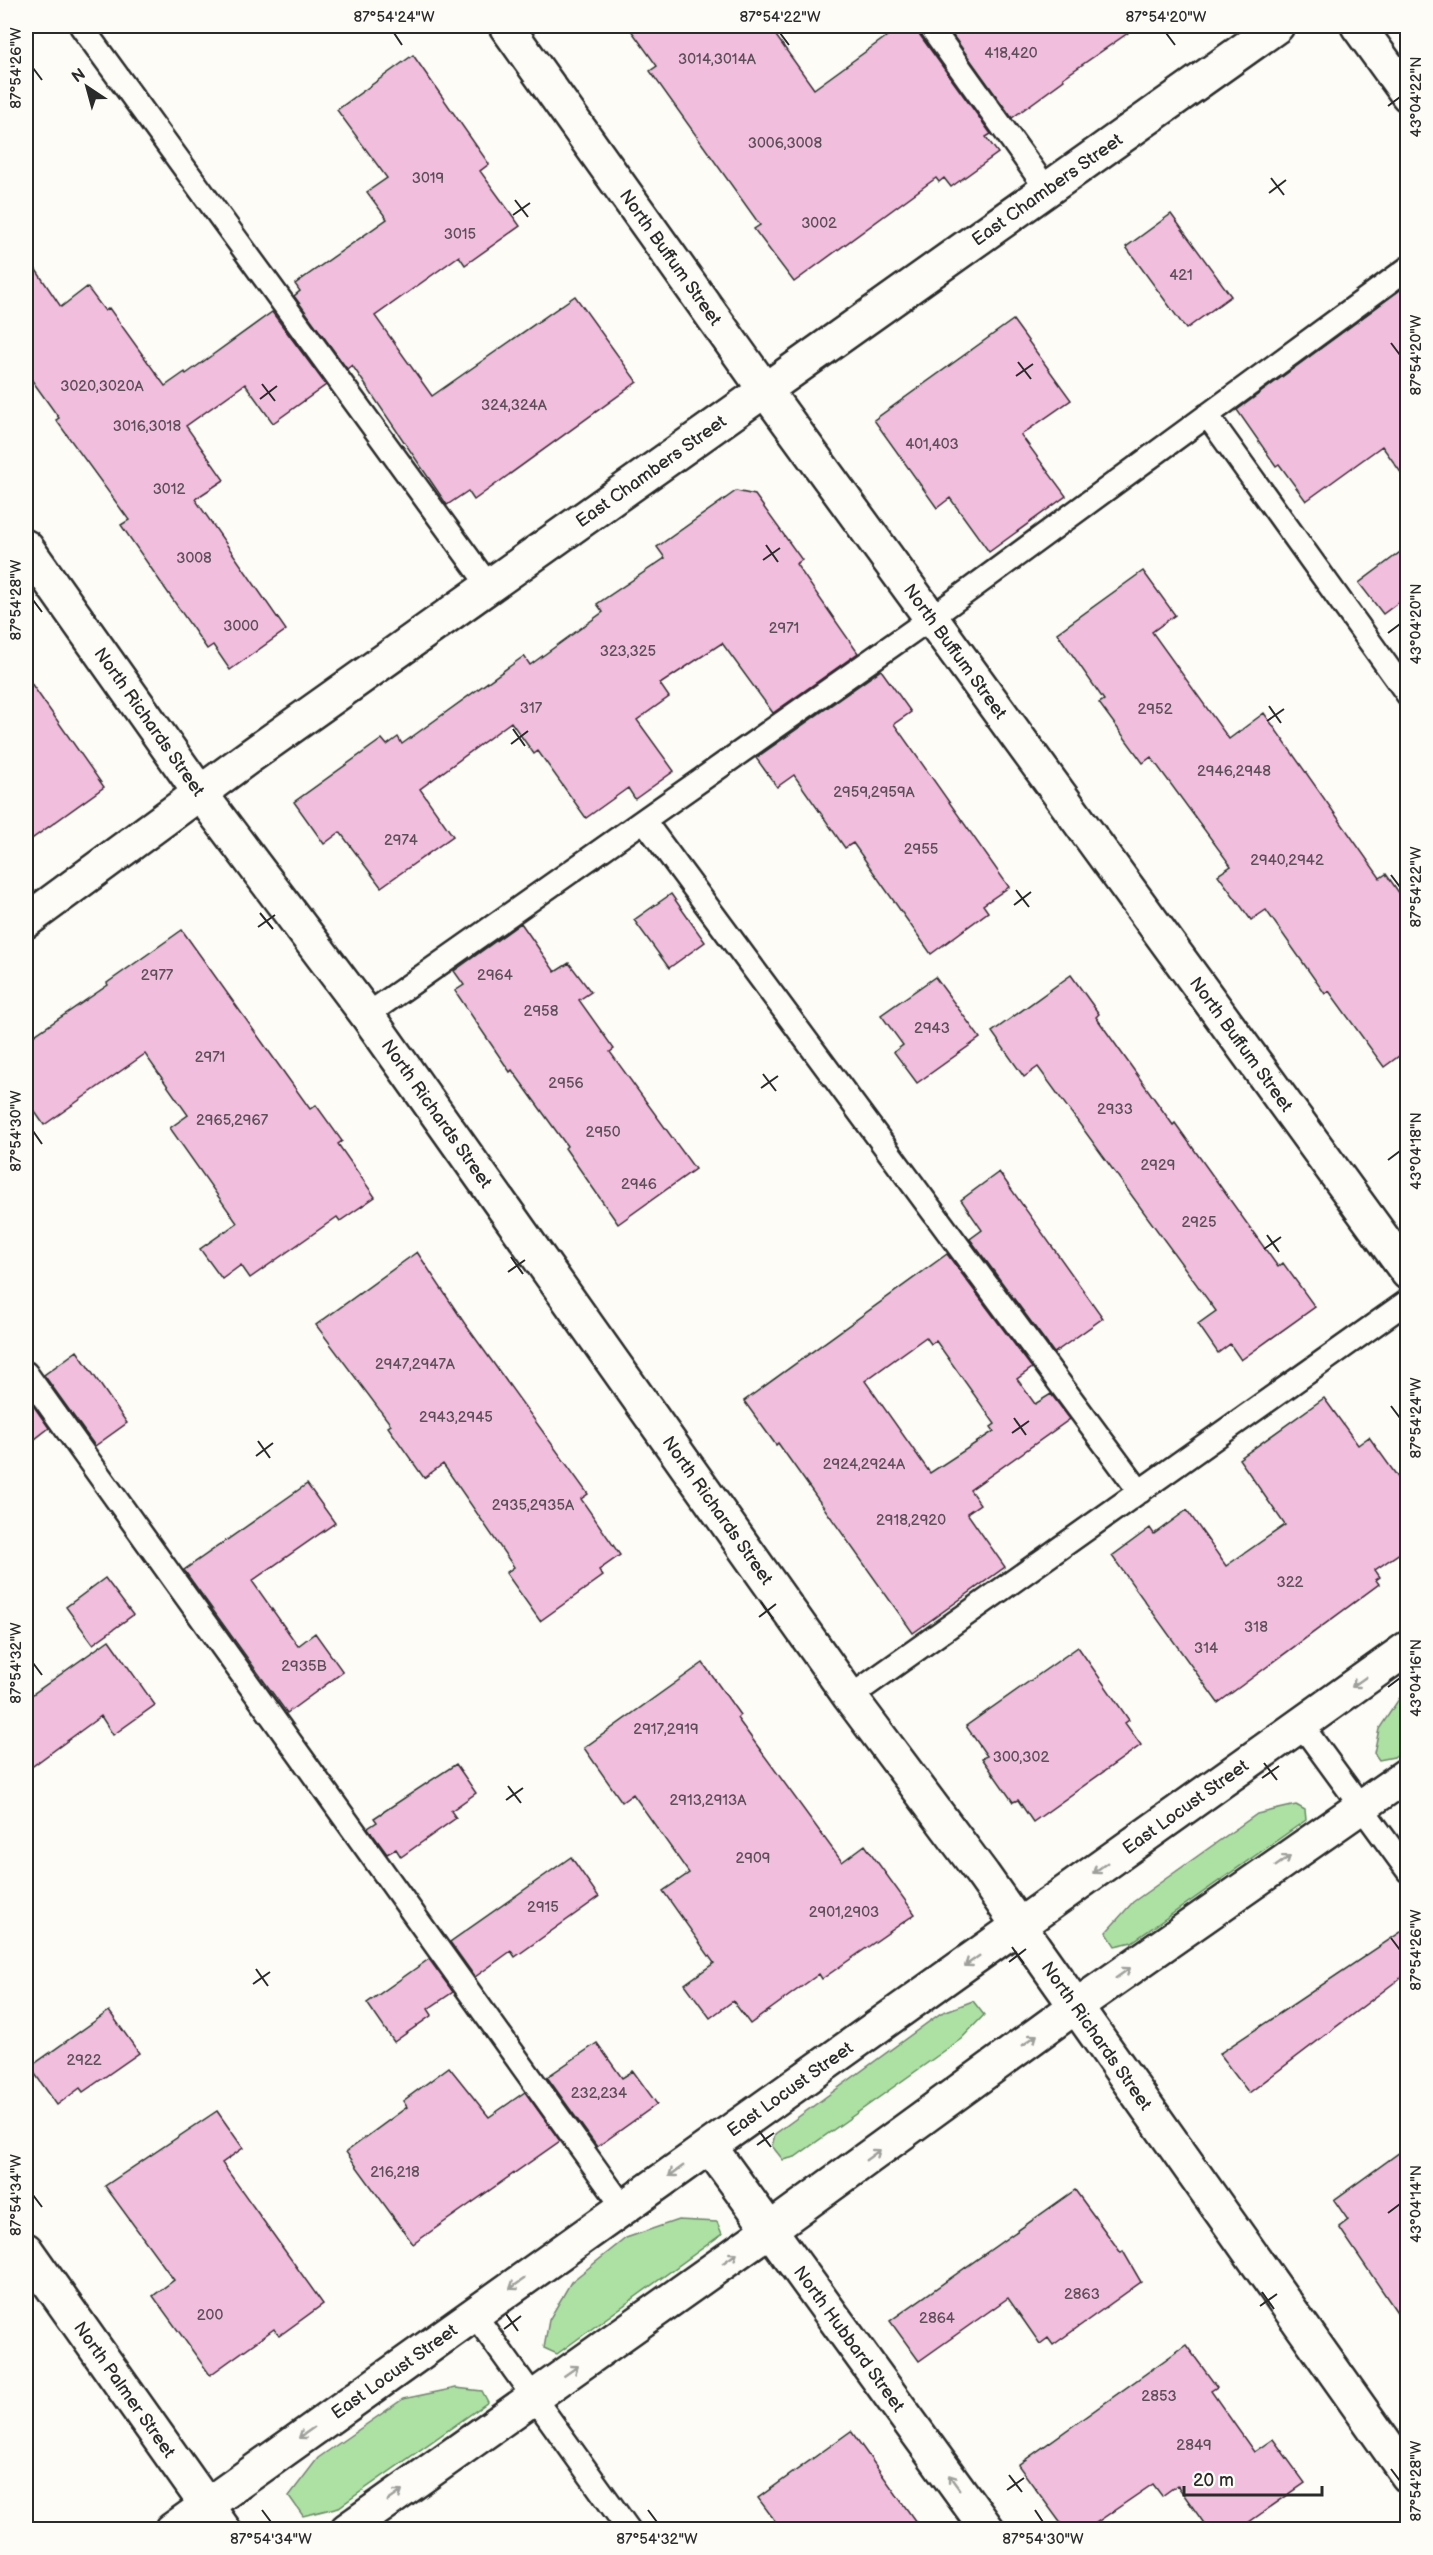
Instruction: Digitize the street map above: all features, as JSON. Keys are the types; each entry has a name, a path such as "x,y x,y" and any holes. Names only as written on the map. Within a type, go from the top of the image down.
{"street":[{"name":"North Buffum Street","path":"506,26 765,390 1407,1273"},
{"name":"East Chambers Street","path":"26,921 489,586 1277,26"},
{"path":"1358,26 1407,95"},
{"name":"North Richards Street","path":"26,547 200,793 367,1015 850,1697 1076,2006 1407,2476"},
{"name":"East Locust Street","path":"172,2529 216,2517 474,2314 1407,1648"},
{"path":"347,2529 769,2230 1076,2006 1407,1774"},
{"name":"North Hubbard Street","path":"710,2147 988,2529"},
{"name":"North Palmer Street","path":"26,2250 216,2517"}],"lane":[{"path":"81,26 489,586"},
{"path":"930,26 1046,188"},
{"path":"367,1015 645,822 931,618 1407,268"},
{"path":"1207,415 1407,695"},
{"path":"645,822 1140,1492"},
{"path":"850,1697 1407,1301"},
{"path":"26,1373 624,2208"},
{"path":"1300,1723 1407,1871"},
{"path":"474,2314 628,2529"}],"green space":[{"path":"1407,1687 1407,1747 1394,1757 1379,1760 1374,1753 1379,1729"},
{"path":"1296,1805 1305,1810 1306,1820 1132,1942 1115,1946 1106,1932 1133,1902 1257,1814"},
{"path":"973,2001 984,2015 961,2039 795,2157 783,2160 772,2146 775,2134 941,2013"},
{"path":"678,2220 717,2222 722,2234 557,2354 544,2348 549,2320 571,2282 626,2238"},
{"path":"456,2388 482,2391 488,2402 339,2507 303,2516 289,2496 318,2458 403,2399"}],"building":[{"path":"628,26 769,26 814,89 901,26 917,26 919,34 991,134 986,137 998,153 951,187 944,178 939,182 936,178 794,282 754,229 760,225 650,71 657,66"},
{"path":"946,26 1138,26 1063,78 1064,80 1012,118"},
{"path":"413,55 489,164 480,171 520,226 465,265 459,256 375,316 432,396 575,296 637,382 474,500 468,491 447,505 352,365 347,369 294,296 300,291 295,284 387,219 367,192 387,178 337,110"},
{"path":"1171,214 1231,296 1186,329 1126,247"},
{"path":"26,255 61,307 87,287 105,311 109,308 165,386 185,372 186,374 272,312 326,385 273,423 245,384 186,426 224,480 195,499 286,630 230,670 213,645 207,649 121,525 129,520 56,420 59,418 26,372"},
{"path":"1407,285 1407,481 1382,446 1306,501 1279,464 1276,466 1237,410"},
{"path":"1013,320 1071,400 1021,435 1066,496 989,552 950,498 937,508 874,420"},
{"path":"736,491 755,495 802,560 796,564 858,653 773,713 722,643 660,684 669,697 637,720 674,771 635,799 628,788 586,818 538,751 534,754 511,722 420,789 453,836 381,887 340,832 324,844 294,802 382,739 387,745 398,737 402,744 524,656 530,665 603,612 597,604 665,558 657,547"},
{"path":"1407,547 1407,596 1383,614 1359,583"},
{"path":"1143,571 1175,615 1152,632 1229,739 1264,713 1380,878 1386,874 1407,904 1407,1050 1384,1067 1329,991 1325,994 1266,910 1251,920 1218,875 1231,866 1151,757 1143,763 1099,703 1104,700 1057,633"},
{"path":"881,670 911,712 894,724 1009,887 983,905 988,912 931,954 853,843 845,848 794,775 777,787 756,758"},
{"path":"26,676 104,787 26,843"},
{"path":"671,894 705,942 669,968 634,920"},
{"path":"521,923 555,972 569,963 591,992 579,1000 614,1049 610,1052 695,1169 618,1224 565,1148 567,1146 512,1070 510,1072 455,991 464,985 454,971"},
{"path":"182,930 310,1109 316,1105 342,1141 338,1144 375,1197 340,1221 337,1217 250,1278 241,1265 222,1279 200,1249 237,1223 170,1128 188,1115 145,1054 44,1125 26,1099 26,1041 108,985 107,983"},
{"path":"1071,975 1099,1014 1096,1017 1173,1125 1175,1123 1278,1267 1283,1263 1315,1307 1241,1360 1230,1344 1218,1353 1198,1324 1216,1311 1038,1067 1024,1077 992,1032"},
{"path":"935,977 980,1038 917,1083 894,1052 903,1045 881,1015"},
{"path":"999,1172 1103,1318 1054,1353 970,1239 982,1230 961,1200"},
{"path":"417,1252 465,1324 588,1494 581,1499 620,1555 599,1570 603,1576 540,1621 506,1573 514,1567 443,1464 424,1478 388,1427 391,1425 316,1325"},
{"path":"947,1254 1032,1368 1017,1379 1035,1404 1051,1394 1070,1419 970,1490 980,1504 967,1513 1005,1567 913,1633 778,1443 776,1445 744,1401","holes":["926,1337 931,1344 936,1341 995,1424 991,1427 994,1431 930,1473 865,1381"]},
{"path":"77,1351 127,1423 95,1446 44,1375"},
{"path":"26,1395 49,1428 26,1446"},
{"path":"1324,1398 1358,1445 1369,1437 1407,1490 1407,1548 1375,1570 1380,1577 1376,1580 1379,1584 1218,1703 1112,1556 1150,1528 1154,1534 1187,1510 1226,1566 1285,1525 1239,1459"},
{"path":"307,1484 335,1523 252,1581 298,1646 315,1633 343,1672 287,1713 184,1570"},
{"path":"105,1578 133,1615 93,1644 66,1607"},
{"path":"109,1640 155,1705 113,1735 101,1716 26,1771 26,1699"},
{"path":"1078,1647 1129,1720 1125,1723 1141,1745 1033,1822 1018,1800 1013,1802 982,1758 987,1756 966,1726"},
{"path":"703,1663 740,1715 737,1718 842,1862 865,1845 915,1914 822,1979 819,1974 750,2024 733,2001 710,2018 685,1984 714,1963 663,1891 689,1873 633,1794 622,1802 584,1748"},
{"path":"456,1764 476,1793 451,1811 456,1818 401,1857 396,1849 387,1854 368,1828 377,1822 374,1818"},
{"path":"571,1857 599,1897 515,1957 511,1951 475,1977 450,1942"},
{"path":"1407,1928 1407,1973 1249,2093 1219,2054"},
{"path":"429,1959 453,1992 428,2009 432,2015 394,2042 367,2003"},
{"path":"109,2011 139,2053 83,2092 80,2088 57,2105 30,2067"},
{"path":"597,2043 622,2078 633,2071 657,2104 597,2147 547,2077"},
{"path":"449,2067 489,2117 525,2092 560,2141 413,2244 346,2152 407,2107 403,2101"},
{"path":"217,2111 243,2148 222,2163 323,2304 279,2336 274,2329 210,2375 153,2296 174,2280 105,2186"},
{"path":"1407,2147 1407,2327 1339,2227 1348,2220 1334,2200"},
{"path":"1075,2190 1121,2253 1123,2251 1141,2282 1053,2345 1048,2338 1040,2344 1008,2298 919,2361 890,2321"},
{"path":"1186,2345 1217,2387 1211,2391 1254,2452 1273,2439 1305,2483 1239,2529 1208,2529 1177,2485 1162,2496 1153,2484 1087,2529 1065,2529 1018,2465"},
{"path":"851,2431 921,2529 781,2529 758,2498"}]}
